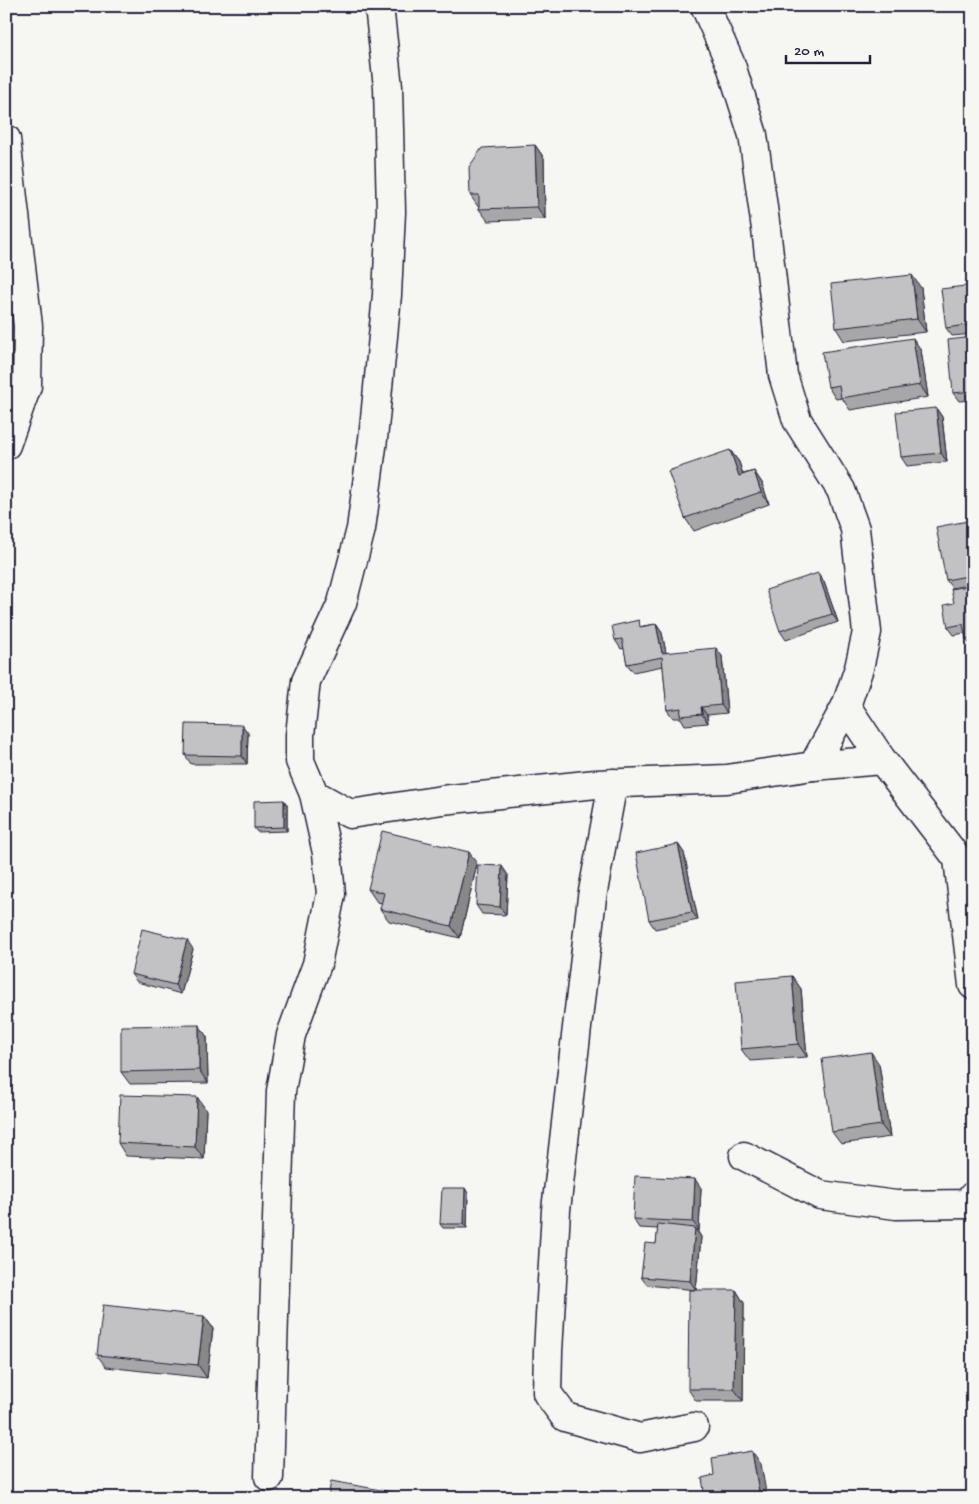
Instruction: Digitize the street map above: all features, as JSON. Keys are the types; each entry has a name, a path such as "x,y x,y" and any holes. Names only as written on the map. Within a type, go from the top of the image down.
{"street":[{"path":"269,1478 281,1091 290,1035 317,964 331,894 327,854 314,794 300,761 300,735 306,681 342,603 361,529 373,439 387,295 391,212 388,88 379,6"},
{"path":"705,6 731,65 753,136 783,374 797,420 841,490 855,529 866,632 859,668 846,706 813,766"},
{"path":"6,139 28,326 27,386 6,445"},
{"path":"846,706 882,760 958,859 973,985"},
{"path":"314,794 350,814 452,799 596,784 727,779 813,766 882,760"},
{"path":"613,783 592,897 556,1210 547,1393 565,1417 640,1438 694,1427"},
{"path":"744,1156 820,1196 896,1205 971,1201"}],"building":[{"path":"535,145 537,207 479,209 479,195 470,195 469,167 482,148"},
{"path":"912,275 917,319 836,328 831,284"},
{"path":"973,285 973,324 946,328 941,289"},
{"path":"973,337 973,391 953,393 948,340"},
{"path":"913,338 920,385 841,398 839,385 828,387 822,352"},
{"path":"936,408 941,453 901,457 896,412"},
{"path":"730,450 739,476 754,471 761,492 685,518 668,471"},
{"path":"973,520 973,575 946,580 936,527"},
{"path":"818,573 832,614 780,631 766,590"},
{"path":"973,585 973,637 966,639 963,624 948,627 944,605 954,603 951,589"},
{"path":"639,620 640,627 656,624 662,653 716,648 721,705 701,707 702,714 680,716 681,708 667,710 662,657 627,664 622,639 615,640 612,626"},
{"path":"186,724 242,725 242,756 185,755"},
{"path":"284,800 284,827 254,828 254,801"},
{"path":"382,831 469,852 451,926 380,909 384,893 368,889"},
{"path":"678,844 692,912 649,920 636,853"},
{"path":"478,865 502,866 500,907 476,905"},
{"path":"142,929 187,940 175,985 131,974"},
{"path":"792,976 798,1044 741,1049 736,981"},
{"path":"199,1025 199,1070 121,1072 121,1026"},
{"path":"871,1052 881,1125 832,1132 822,1059"},
{"path":"120,1095 197,1097 195,1147 118,1143"},
{"path":"635,1176 695,1179 693,1222 633,1219"},
{"path":"442,1188 465,1188 464,1224 440,1224"},
{"path":"658,1224 695,1228 690,1281 641,1277 645,1243 656,1244"},
{"path":"689,1290 736,1290 734,1389 688,1389"},
{"path":"103,1305 204,1316 198,1365 97,1355"},
{"path":"752,1451 760,1498 705,1498 702,1478 714,1475 712,1458"},
{"path":"331,1481 403,1494 403,1498 328,1498"}]}
